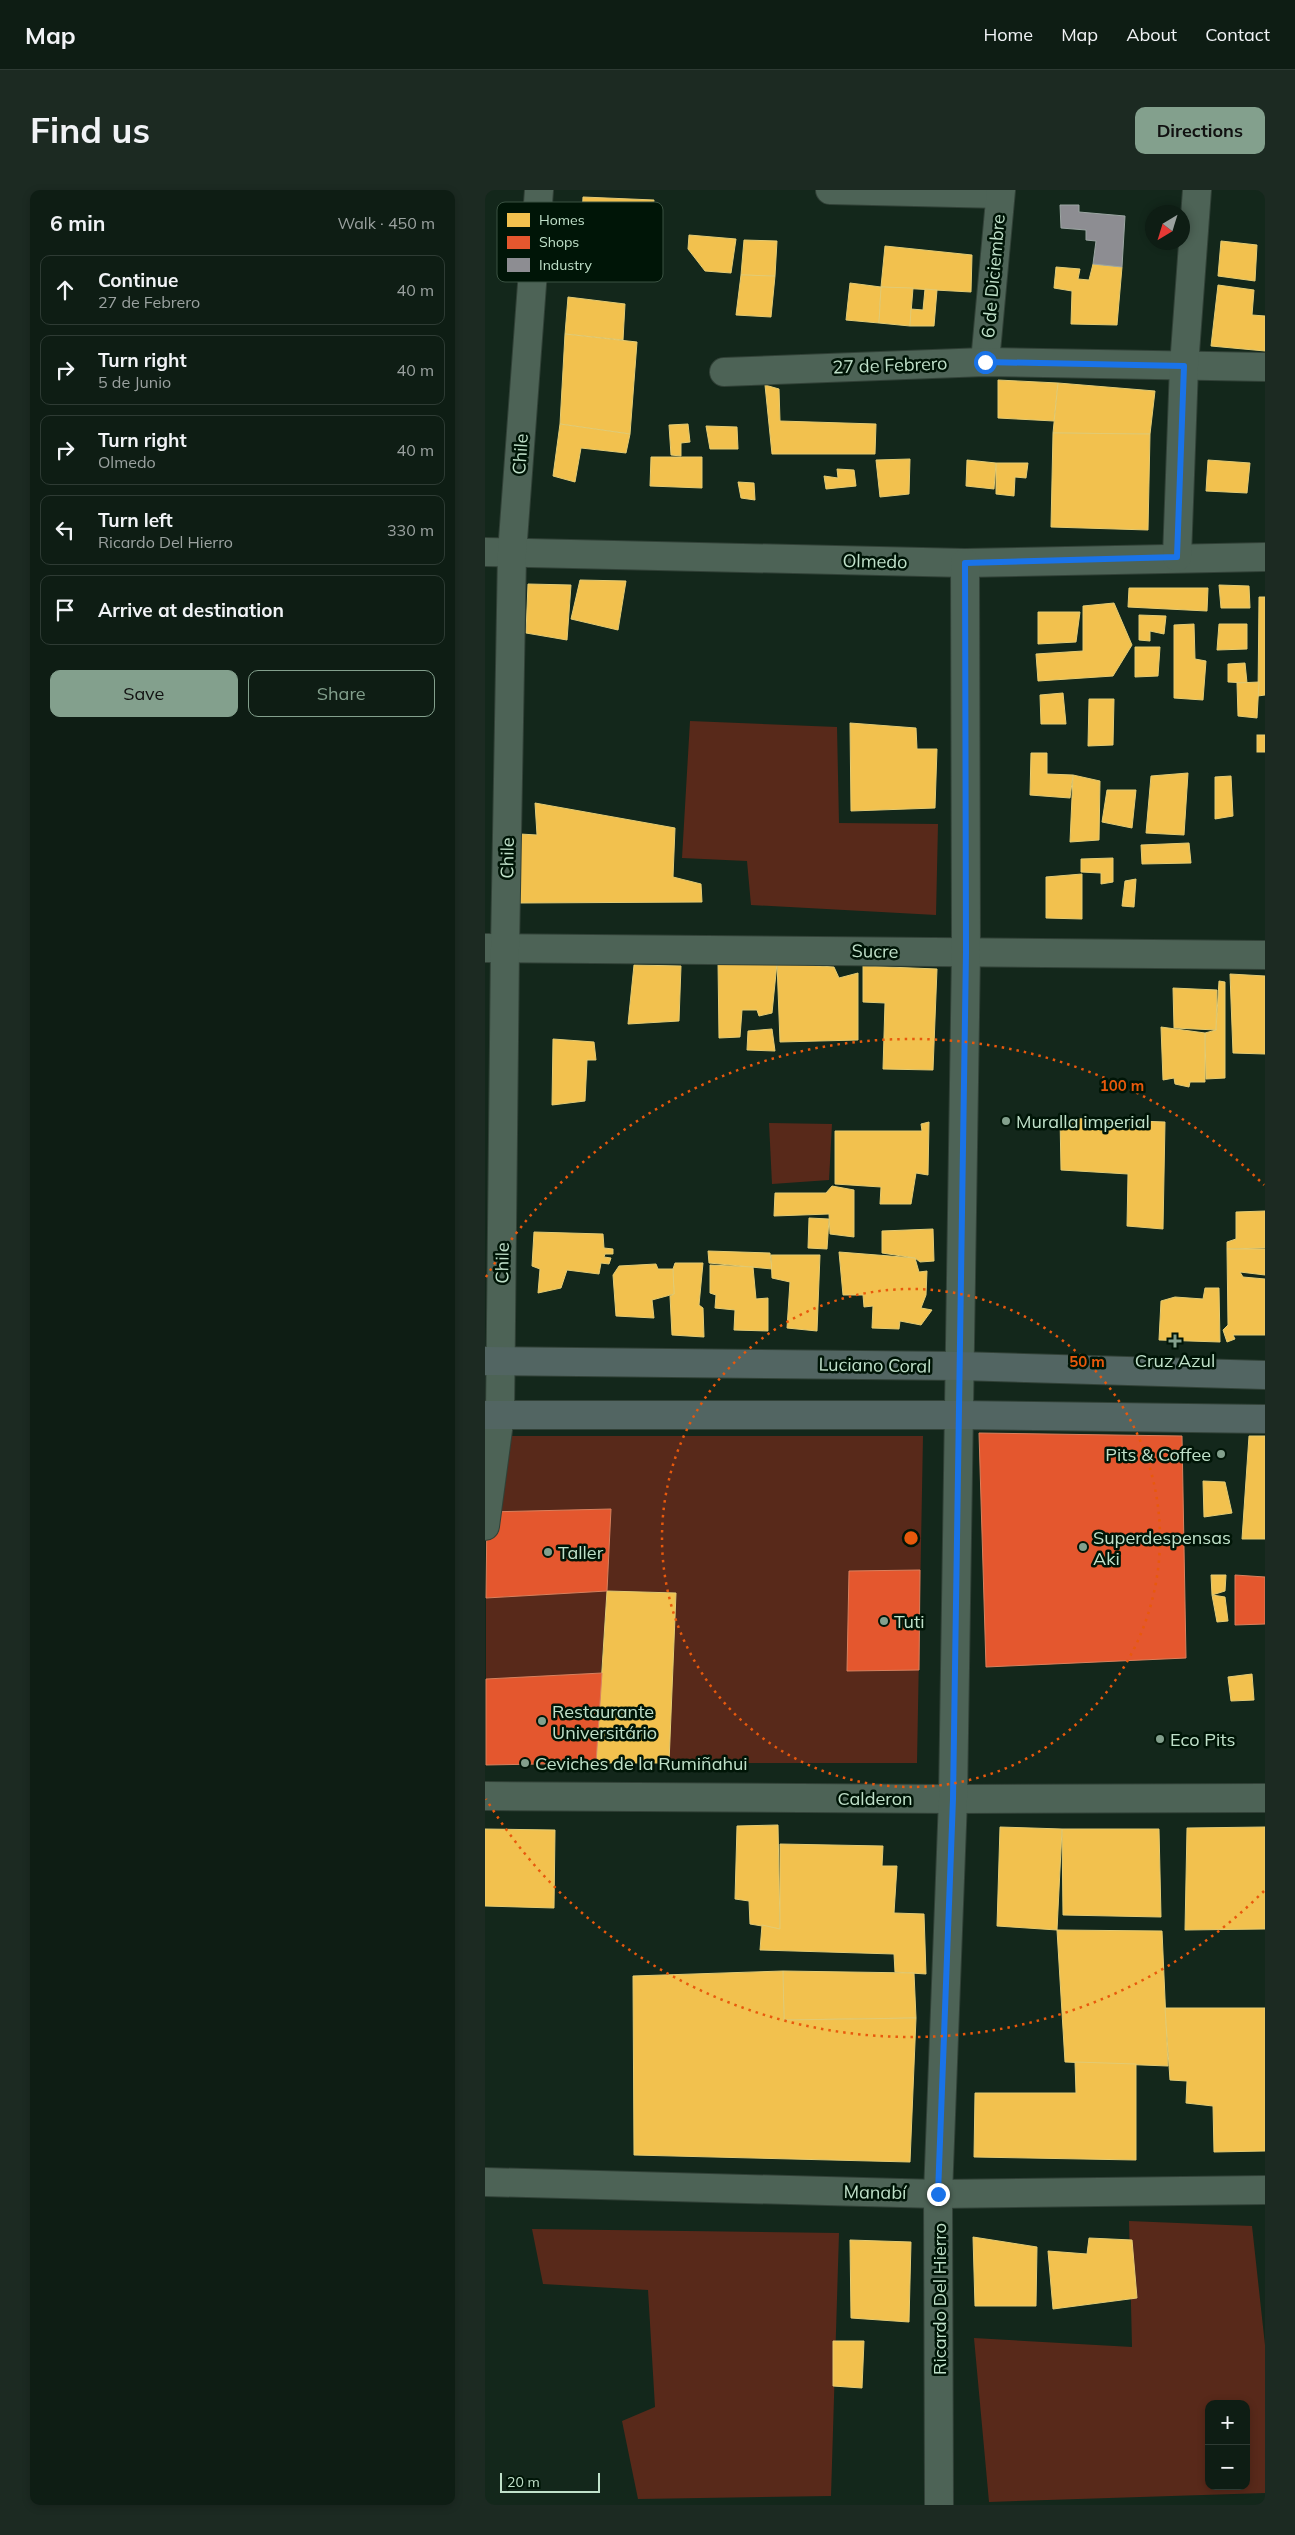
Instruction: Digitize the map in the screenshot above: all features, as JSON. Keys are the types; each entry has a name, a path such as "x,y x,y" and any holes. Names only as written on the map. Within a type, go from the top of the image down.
{"main road":[{"name":"Luciano Coral","path":"493,1361 959,1366 1265,1375"},
{"path":"493,1415 957,1415 1265,1419"}],"street":[{"path":"830,190 1000,192"},
{"path":"1177,557 1184,366 1197,190"},
{"name":"6 de Diciembre","path":"985,362 1000,192"},
{"name":"Chile","path":"485,1526 493,1415 495,948 512,553 532,282"},
{"name":"27 de Febrero","path":"724,372 985,362 1265,367"},
{"name":"Olmedo","path":"485,552 965,563 1177,557 1265,557"},
{"name":"Ricardo Del Hierro","path":"939,2505 938,2194 953,1799 957,1415 966,952 965,563"},
{"name":"Sucre","path":"495,948 1265,955"},
{"name":"Calderon","path":"485,1796 953,1799 1265,1798"},
{"name":"Manabí","path":"485,2182 938,2194 1265,2190"}],"shaded area":[{"path":"690,721 837,727 839,823 938,824 936,915 751,905 747,861 682,858"},
{"path":"769,1123 832,1124 829,1180 772,1184"},
{"path":"488,1436 923,1436 917,1763 669,1763 676,1593 607,1591 611,1510 487,1512"},
{"path":"607,1591 601,1673 486,1679 486,1598"},
{"path":"1129,2221 1252,2226 1265,2345 1265,2493 989,2502 974,2338 1132,2347"},
{"path":"532,2229 839,2233 831,2496 638,2499 622,2421 655,2407 648,2290 543,2284"}],"building: Homes":[{"path":"583,197 654,200 654,202 583,202"},
{"path":"689,235 736,239 731,273 705,271 688,249"},
{"path":"744,240 777,241 775,276 741,275"},
{"path":"1221,241 1257,245 1255,281 1218,276"},
{"path":"885,246 972,255 971,292 881,287"},
{"path":"1093,264 1122,267 1117,325 1071,324 1072,291 1054,288 1056,267 1080,269 1078,279 1089,280"},
{"path":"741,275 775,276 771,317 736,315"},
{"path":"850,283 881,287 879,323 846,320"},
{"path":"1218,285 1254,290 1252,315 1265,316 1265,351 1211,346"},
{"path":"881,287 913,288 910,326 879,323"},
{"path":"925,289 937,290 934,326 910,326 911,309 923,310"},
{"path":"568,297 625,304 623,340 565,334"},
{"path":"565,334 637,342 630,434 560,424"},
{"path":"998,380 1058,383 1054,421 998,418"},
{"path":"1058,383 1155,391 1150,434 1053,433"},
{"path":"765,385 779,389 780,421 876,424 875,454 772,454"},
{"path":"560,424 630,434 626,453 581,448 575,482 553,476"},
{"path":"688,424 690,442 681,443 681,456 671,455 669,425"},
{"path":"706,426 737,427 738,449 710,449"},
{"path":"1053,433 1150,434 1148,530 1051,527"},
{"path":"651,457 702,457 702,488 650,486"},
{"path":"910,459 909,494 880,497 876,460"},
{"path":"967,460 996,463 994,489 966,486"},
{"path":"1208,460 1250,463 1247,493 1206,491"},
{"path":"996,463 1028,463 1026,478 1015,477 1014,496 996,494"},
{"path":"837,469 854,470 856,486 826,489 824,476 838,478"},
{"path":"738,482 754,483 755,500 741,498"},
{"path":"580,580 626,581 618,630 571,619"},
{"path":"528,584 571,585 567,640 526,633"},
{"path":"1219,585 1249,586 1250,608 1221,608"},
{"path":"1129,588 1208,588 1207,611 1128,607"},
{"path":"1259,597 1265,597 1265,695 1258,696"},
{"path":"1114,603 1132,645 1113,676 1038,681 1036,654 1083,651 1083,606"},
{"path":"1038,612 1080,612 1076,642 1038,644"},
{"path":"1139,615 1166,616 1164,634 1150,631 1150,641 1139,640"},
{"path":"1194,624 1195,659 1206,661 1203,700 1174,698 1174,625"},
{"path":"1219,624 1247,624 1247,649 1217,650"},
{"path":"1135,647 1160,647 1158,676 1135,677"},
{"path":"1245,663 1247,683 1228,682 1228,664"},
{"path":"1259,682 1257,718 1238,716 1237,683"},
{"path":"1063,693 1066,724 1041,724 1040,695"},
{"path":"1089,699 1114,699 1113,745 1088,746"},
{"path":"850,723 916,728 917,749 937,749 935,808 851,811"},
{"path":"1257,735 1265,735 1265,752 1257,752"},
{"path":"1031,753 1047,753 1047,774 1073,775 1070,798 1030,795"},
{"path":"1188,773 1184,835 1146,833 1151,776"},
{"path":"1073,775 1100,781 1099,840 1070,842"},
{"path":"1231,776 1233,816 1215,819 1215,777"},
{"path":"1107,790 1136,790 1132,828 1102,822"},
{"path":"535,803 675,828 673,877 701,884 702,902 520,903 520,834 537,835"},
{"path":"1189,843 1191,863 1142,864 1141,845"},
{"path":"1113,858 1113,882 1101,884 1101,873 1081,872 1081,859"},
{"path":"1082,874 1082,919 1046,918 1046,877"},
{"path":"1136,879 1134,907 1122,906 1125,881"},
{"path":"718,962 777,963 772,1013 759,1016 757,1010 742,1010 740,1037 719,1038"},
{"path":"777,963 834,967 839,978 858,973 858,1040 780,1042"},
{"path":"634,965 681,966 679,1021 628,1024"},
{"path":"863,966 937,969 933,1070 883,1069 885,1003 863,1002"},
{"path":"1230,974 1265,976 1265,1054 1233,1053"},
{"path":"1219,981 1225,982 1225,1078 1206,1079 1205,1033 1216,1030"},
{"path":"1173,988 1217,990 1216,1030 1174,1028"},
{"path":"1161,1027 1205,1033 1205,1082 1190,1082 1189,1087 1175,1084 1174,1078 1163,1080"},
{"path":"772,1029 775,1051 747,1050 748,1031"},
{"path":"553,1039 594,1042 596,1060 587,1060 585,1101 552,1105"},
{"path":"1060,1118 1165,1122 1163,1229 1127,1226 1128,1174 1061,1170"},
{"path":"929,1122 928,1175 916,1173 911,1204 880,1204 881,1187 835,1184 835,1131 922,1131 921,1124"},
{"path":"832,1186 854,1190 854,1237 830,1234 829,1214 774,1216 775,1193 826,1193"},
{"path":"1265,1211 1265,1248 1227,1249 1227,1242 1236,1239 1236,1212"},
{"path":"809,1218 829,1219 827,1249 808,1248"},
{"path":"933,1229 934,1261 920,1262 915,1258 882,1253 882,1231"},
{"path":"534,1232 603,1234 604,1248 613,1249 613,1254 605,1254 604,1257 611,1258 609,1264 601,1263 599,1274 567,1270 561,1288 538,1293 540,1269 532,1266"},
{"path":"1227,1249 1265,1249 1265,1275 1240,1272 1243,1277 1265,1279 1265,1335 1233,1335 1235,1339 1227,1342 1223,1330 1228,1325"},
{"path":"708,1251 770,1253 772,1269 709,1263"},
{"path":"839,1252 915,1258 919,1272 927,1271 926,1295 921,1308 932,1310 921,1325 900,1321 899,1329 872,1328 873,1306 864,1307 863,1295 843,1295"},
{"path":"771,1255 820,1255 817,1331 787,1328 790,1282 772,1278"},
{"path":"675,1263 703,1263 699,1305 703,1308 704,1337 672,1335 670,1296 674,1294 673,1269"},
{"path":"656,1264 658,1269 673,1269 674,1294 652,1300 654,1318 616,1316 613,1275 619,1266"},
{"path":"710,1265 753,1267 756,1299 768,1298 768,1331 734,1330 735,1310 715,1308 716,1295 710,1293"},
{"path":"1205,1288 1219,1288 1220,1342 1159,1340 1161,1301 1175,1297 1203,1299"},
{"path":"1249,1436 1265,1436 1265,1539 1242,1539"},
{"path":"1203,1481 1225,1482 1232,1513 1204,1517"},
{"path":"1211,1575 1226,1575 1225,1591 1212,1595"},
{"path":"607,1591 676,1593 669,1763 596,1763"},
{"path":"1212,1595 1225,1597 1228,1621 1217,1622"},
{"path":"1252,1674 1254,1700 1231,1701 1228,1677"},
{"path":"778,1825 780,1929 750,1924 749,1901 735,1899 737,1826"},
{"path":"1000,1827 1062,1829 1057,1930 997,1926"},
{"path":"1265,1827 1265,1929 1185,1930 1187,1828"},
{"path":"485,1829 555,1830 554,1908 485,1906"},
{"path":"1062,1829 1159,1829 1161,1917 1063,1915"},
{"path":"780,1844 883,1846 882,1866 897,1866 894,1913 924,1914 926,1974 895,1972 894,1954 760,1950 762,1925 780,1929"},
{"path":"1057,1930 1162,1931 1168,2066 1065,2062"},
{"path":"783,1971 914,1973 916,2018 784,2020"},
{"path":"783,1971 784,2020 916,2018 910,2162 634,2155 633,1976"},
{"path":"1165,2008 1265,2008 1265,2151 1214,2152 1213,2106 1186,2103 1187,2081 1170,2080"},
{"path":"1075,2062 1136,2064 1136,2160 974,2157 975,2093 1076,2093"},
{"path":"973,2237 1037,2247 1036,2306 975,2306"},
{"path":"1089,2238 1132,2240 1137,2298 1053,2309 1048,2251 1087,2254"},
{"path":"850,2240 911,2242 909,2322 851,2318"},
{"path":"833,2341 864,2341 862,2388 833,2386"}],"building: Shops":[{"name":"Superdespensas Aki","path":"979,1433 1182,1436 1186,1658 986,1667"},
{"name":"Taller","path":"611,1509 607,1591 486,1598 487,1512"},
{"name":"Tuti","path":"920,1570 919,1670 847,1671 849,1571"},
{"path":"1235,1575 1265,1577 1265,1624 1235,1625"},
{"name":"Restaurante Universitário","path":"602,1673 596,1763 486,1765 486,1679"}],"building: Industry":[{"path":"1060,205 1079,205 1079,212 1125,216 1122,267 1093,264 1096,241 1086,240 1086,230 1061,228"}],"place":[{"name":"Muralla imperial","path":"1006,1121"},
{"name":"Cruz Azul","path":"1175,1341"},
{"name":"Pits & Coffee","path":"1221,1454"},
{"name":"Superdespensas Aki","path":"1083,1547"},
{"name":"Taller","path":"548,1552"},
{"name":"Tuti","path":"884,1621"},
{"name":"Restaurante Universitário","path":"542,1721"},
{"name":"Eco Pits","path":"1160,1739"},
{"name":"Ceviches de la Rumiñahui","path":"525,1763"}],"route":[{"path":"938,2194 953,1799 957,1415 966,952 965,563 1177,557 1184,366 985,362"}]}
